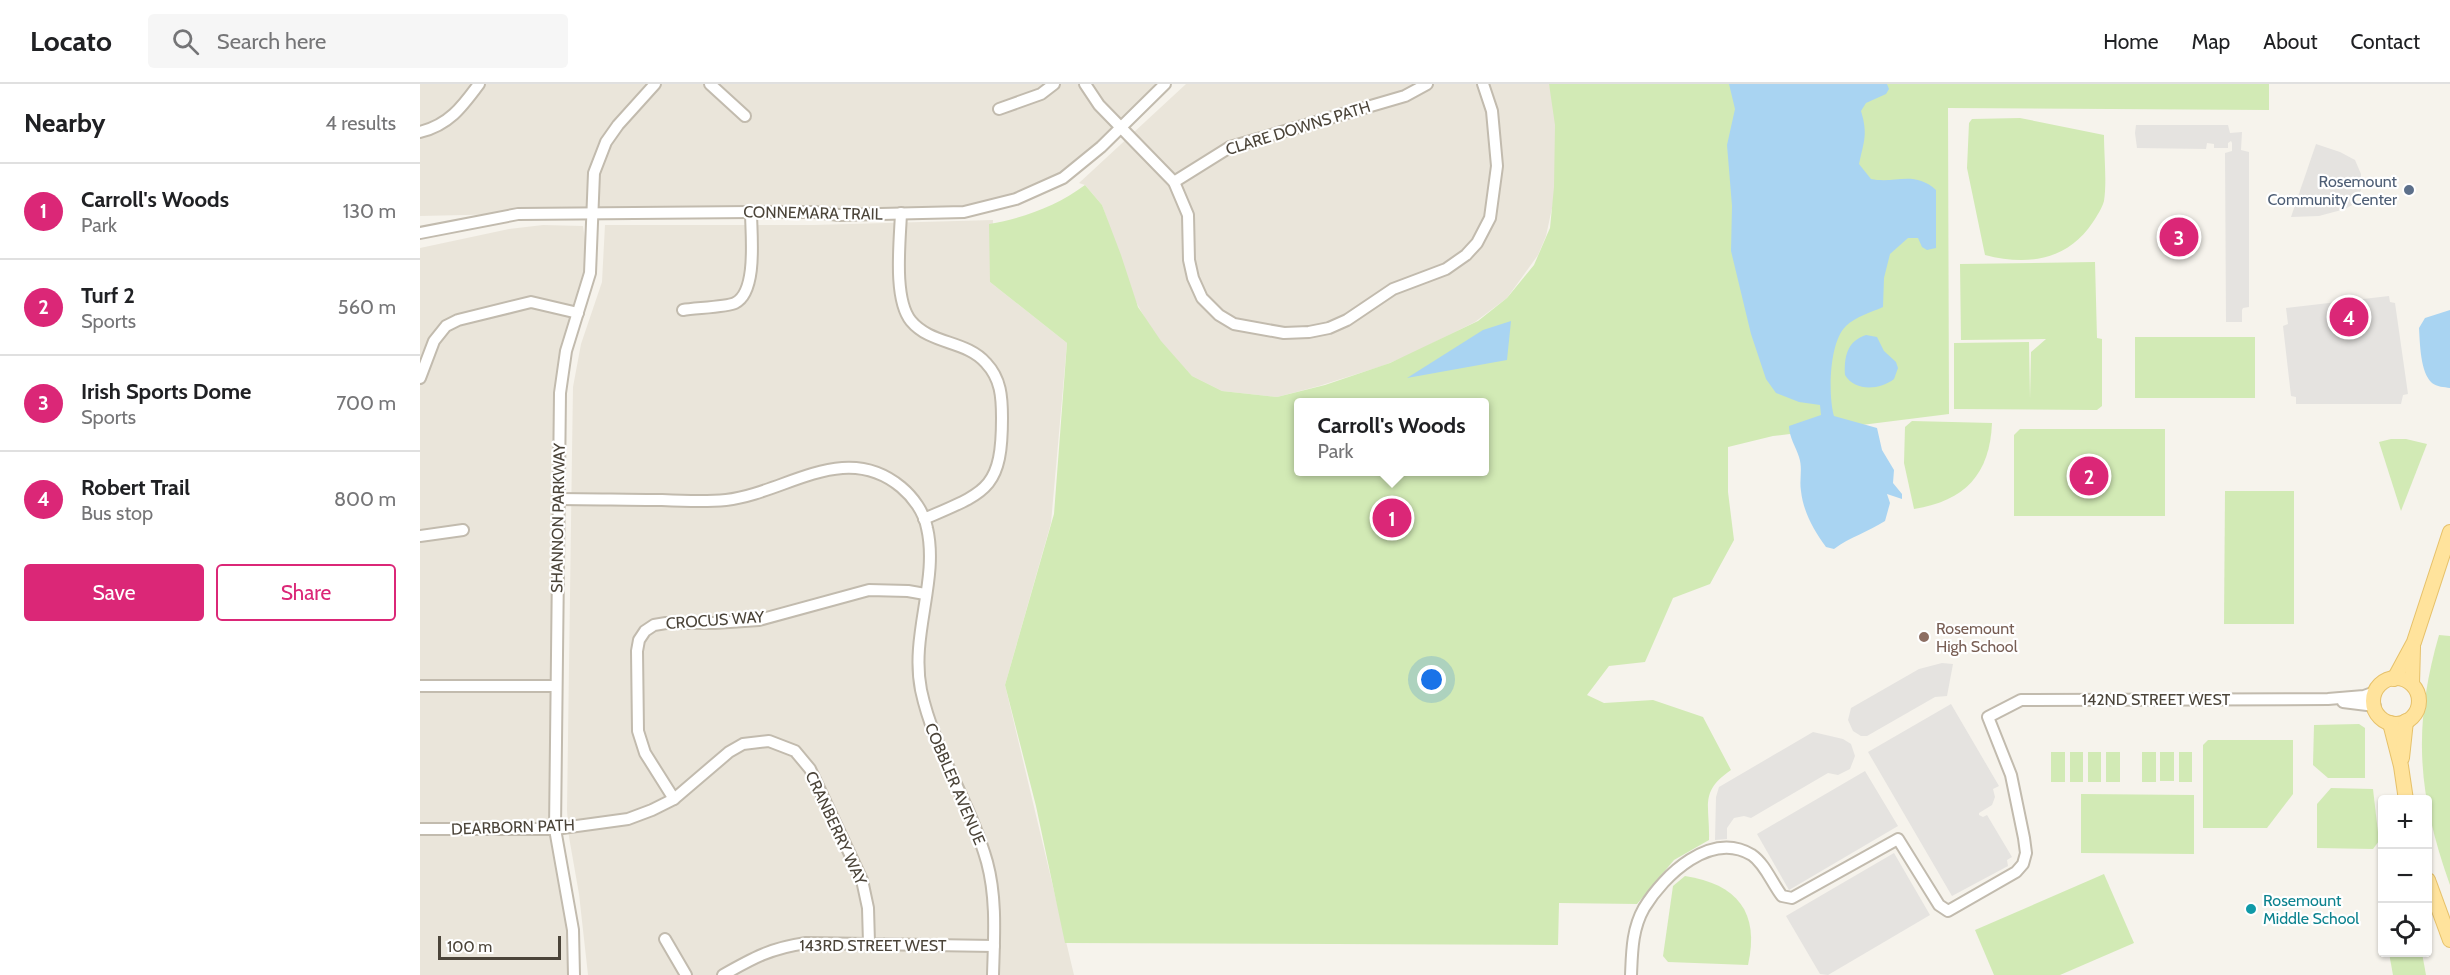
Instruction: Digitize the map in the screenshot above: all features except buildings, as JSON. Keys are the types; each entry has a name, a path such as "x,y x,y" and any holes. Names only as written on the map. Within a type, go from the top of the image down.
{"main road":[{"path":"2394,679 2414,642 2450,532"},
{"path":"2412,684 2414,642"},
{"path":"2402,766 2406,722 2415,713 2419,696 2412,684 2401,678 2383,682 2375,699 2380,717 2390,723 2406,722"},
{"path":"2390,723 2402,766 2405,795"},
{"path":"2432,893 2450,940"}],"street":[{"path":"420,132 433,129 458,112 479,84"},
{"name":"SHANNON PARKWAY","path":"574,975 573,930 555,829 560,393 566,351 590,273 594,173 606,142 618,124 655,84"},
{"path":"710,84 745,116"},
{"path":"999,109 1039,95 1054,84"},
{"path":"1085,84 1094,99 1121,129 1174,182 1188,215 1189,260 1193,278 1202,297 1219,315 1234,324 1284,333 1329,328 1347,320 1379,296 1446,269 1466,255 1477,243 1490,218 1497,166 1492,111 1483,84"},
{"name":"CONNEMARA TRAIL","path":"420,234 518,214 815,212 839,215 964,212 1016,199 1063,178 1121,129 1165,84"},
{"name":"CLARE DOWNS PATH","path":"1174,182 1230,147 1405,96 1427,84"},
{"path":"683,310 736,303 745,293 751,275 751,212"},
{"path":"902,213 900,298 910,320 933,338 958,345 976,354 986,363 1001,387 1002,446 996,473 983,489 972,497 924,519"},
{"path":"420,378 434,341 446,326 458,320 531,302 578,313"},
{"name":"COBBLER AVENUE","path":"558,499 725,500 757,494 825,469 852,467 874,471 895,482 912,498 924,519 931,545 918,654 920,685 935,738 972,822 987,864 994,908 993,975"},
{"path":"420,536 463,530"},
{"name":"CROCUS WAY","path":"674,799 645,753 638,731 637,651 639,640 645,631 654,625 666,623 759,620 869,590 925,594"},
{"path":"420,686 556,686"},
{"name":"142ND STREET WEST","path":"1632,975 1632,942 1644,909 1665,880 1678,869 1712,849 1733,848 1753,856 1762,865 1782,896 1792,898 1898,839 1939,905 1948,911 2016,872 2023,864 2026,854 2024,838 2011,775 1988,717 2021,700 2328,699 2364,696 2375,699"},
{"name":"CRANBERRY WAY","path":"674,799 729,752 743,744 769,741 795,751 810,770 862,880 868,908 869,944"},
{"name":"DEARBORN PATH","path":"420,829 555,829 628,819 674,799"},
{"path":"665,939 686,975"},
{"name":"143RD STREET WEST","path":"723,975 779,947 806,943 994,946"}],"shaded area":[{"path":"420,84 1162,84 1084,162 1035,191 964,212 592,212 420,216"},
{"path":"1186,84 1549,84 1558,117 1555,194 1546,236 1538,255 1507,298 1475,322 1407,356 1319,386 1277,397 1222,391 1192,376 1161,342 1136,302 1102,205 1085,185 1079,183"},
{"path":"2136,125 2228,125 2230,133 2242,132 2241,150 2249,152 2249,307 2242,310 2242,322 2226,322 2225,153 2232,151 2231,141 2228,143 2228,148 2214,148 2214,144 2207,143 2206,149 2137,148"},
{"path":"2316,144 2355,160 2361,174 2361,190 2352,205 2345,209 2319,216 2291,217"},
{"path":"993,220 990,282 1067,343 1051,523 1005,685 1074,975 588,975 567,810 573,387 581,344 602,282 605,225 814,225"},
{"path":"543,225 583,226 590,273 562,375 555,850 571,918 573,975 420,975 420,248 509,229"},
{"path":"2389,296 2390,302 2395,303 2408,394 2403,395 2401,404 2296,404 2296,397 2291,396 2283,326 2288,324 2286,308"},
{"path":"1942,663 1953,664 1947,696 1935,697 1867,736 1861,736 1853,731 1848,720 1851,708 1919,669"},
{"path":"1951,704 1999,786 1993,789 1995,797 1992,805 1979,815 1983,817 1987,815 2012,857 2007,860 2008,866 1952,896 1868,752"},
{"path":"1813,732 1843,739 1851,744 1855,756 1850,769 1838,775 1828,773 1751,818 1744,816 1734,818 1727,828 1727,839 1715,840 1716,797 1719,787"},
{"path":"1865,771 1898,826 1789,890 1757,834"},
{"path":"1894,853 1930,915 1828,975 1820,974 1786,916"}],"green space":[{"path":"1549,84 2269,84 2269,110 1948,108 1949,414 1773,436 1728,447 1728,492 1734,540 1710,584 1673,598 1645,662 1609,666 1587,695 1604,703 1653,700 1703,717 1731,770 1714,785 1710,793 1708,800 1709,840 1674,860 1637,904 1559,903 1558,945 1065,943 1036,806 1005,685 1054,514 1067,343 990,282 989,224 1040,210 1085,185 1102,205 1138,307 1161,341 1192,376 1222,391 1277,397 1325,385 1390,363 1478,321 1507,298 1534,265 1550,228 1554,187 1555,125"},
{"path":"2020,118 2104,135 2105,194 2098,215 2083,235 2071,245 2045,257 2031,260 1985,255 1967,168 1969,123 1972,119"},
{"path":"2095,262 2097,338 2102,339 2102,406 2097,410 1954,409 1954,343 2029,342 2030,399 2031,352 2046,339 1961,340 1960,264"},
{"path":"2135,337 2255,337 2255,398 2135,398"},
{"path":"1912,421 1992,423 1986,457 1980,471 1971,482 1961,492 1947,499 1914,509 1904,463 1905,427"},
{"path":"2020,429 2165,429 2165,516 2014,516 2014,435"},
{"path":"2406,439 2427,444 2401,511 2379,442"},
{"path":"2225,491 2294,491 2294,624 2224,624"},
{"path":"2439,635 2450,636 2450,885 2432,825 2432,795 2426,795 2422,762 2422,732 2430,669"},
{"path":"2359,724 2365,728 2365,778 2328,778 2313,765 2314,725"},
{"path":"2208,740 2293,740 2293,794 2267,828 2203,828 2203,745"},
{"path":"2051,752 2065,752 2065,782 2051,782"},
{"path":"2070,752 2083,752 2083,782 2070,782"},
{"path":"2088,752 2101,752 2101,782 2088,782"},
{"path":"2106,752 2120,752 2120,782 2106,782"},
{"path":"2142,752 2156,752 2156,782 2142,782"},
{"path":"2160,752 2174,752 2174,781 2160,781"},
{"path":"2179,752 2192,752 2192,782 2179,782"},
{"path":"2331,788 2373,789 2378,842 2373,849 2317,848 2317,804"},
{"path":"2081,794 2194,795 2194,854 2081,853"},
{"path":"2104,874 2134,943 2060,975 1994,975 1975,930"},
{"path":"1685,876 1718,886 1731,894 1740,904 1751,930 1748,965 1668,962 1663,956 1673,886"},
{"path":"2390,957 2423,957 2426,975 2393,975"}],"water":[{"path":"1729,84 1887,84 1889,89 1886,94 1866,103 1861,111 1865,132 1859,164 1871,179 1912,179 1928,184 1936,190 1936,248 1927,250 1922,247 1918,238 1908,238 1890,254 1884,278 1883,307 1859,317 1846,326 1836,344 1831,369 1834,416 1877,428 1882,450 1894,470 1893,483 1902,494 1902,499 1887,494 1890,503 1885,521 1834,549 1826,547 1813,528 1807,513 1801,491 1800,461 1789,430 1789,426 1821,415 1820,405 1799,402 1776,393 1766,379 1751,334 1731,251 1732,206 1727,145 1735,109"},
{"path":"2450,310 2450,388 2436,385 2428,378 2421,357 2419,328 2425,318"},
{"path":"1511,321 1507,360 1407,378 1483,330"},
{"path":"1866,335 1877,337 1884,351 1896,362 1898,368 1894,379 1888,383 1868,388 1849,381 1845,375 1848,350 1855,341"}],"place":[{"name":"Rosemount Community Center","path":"2409,190"},
{"name":"Irish Sports Dome","path":"2179,237"},
{"name":"Robert Trail","path":"2349,317"},
{"name":"Turf 2","path":"2089,476"},
{"name":"Carroll's Woods","path":"1392,518"},
{"name":"Rosemount High School","path":"1924,637"},
{"name":"Rosemount Middle School","path":"2251,909"}]}
